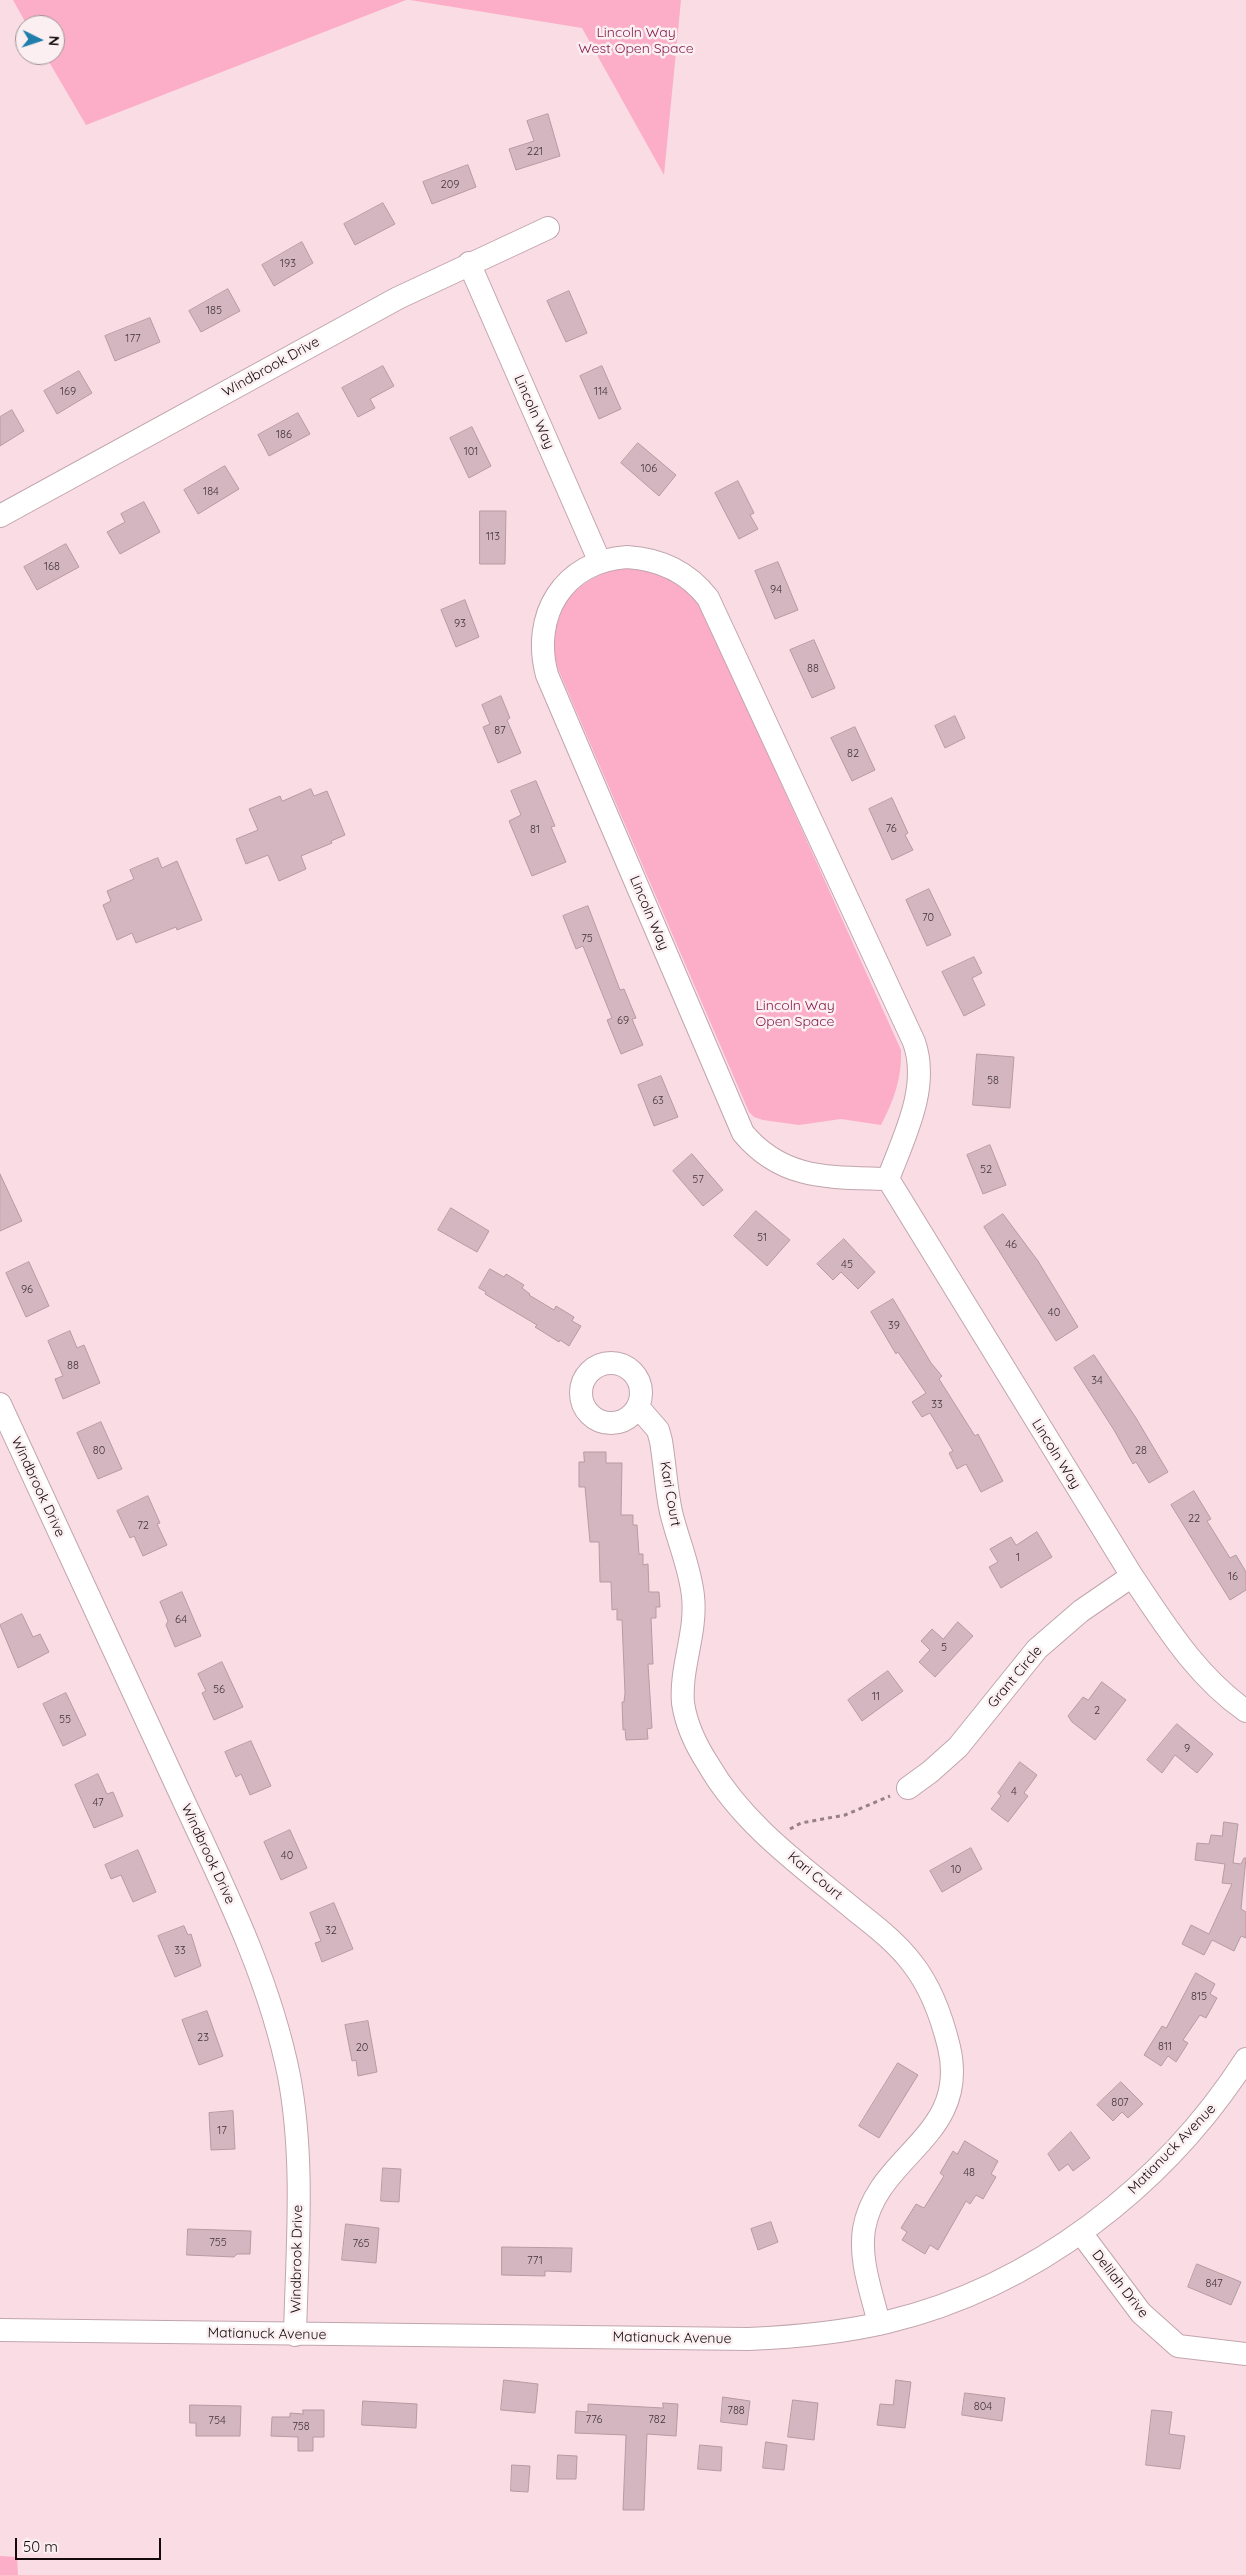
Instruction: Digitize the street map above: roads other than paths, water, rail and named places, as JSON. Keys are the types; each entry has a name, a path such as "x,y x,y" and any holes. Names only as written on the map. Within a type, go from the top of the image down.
{"street":[{"name":"Windbrook Drive","path":"0,516 374,310 469,263 548,228"},
{"name":"Lincoln Way","path":"469,263 600,560"},
{"name":"Lincoln Way","path":"627,557 643,558 672,567 699,587 715,611 918,1056 919,1082 910,1120 888,1179 830,1177 800,1172 766,1156 743,1133 545,666 542,637 553,604 571,579 600,560 627,557"},
{"name":"Lincoln Way","path":"888,1179 1132,1576 1174,1638 1199,1669 1217,1688 1246,1711"},
{"name":"Windbrook Drive","path":"0,1404 216,1872 270,2000 289,2078 297,2139 295,2335"},
{"name":"Kari Court","path":"638,1407 658,1430 672,1514 692,1582 694,1616 683,1689 687,1719 708,1765 727,1793 774,1841 883,1932 906,1955 928,1988 949,2046 952,2081 943,2112 926,2138 881,2188 870,2206 864,2226 864,2260 880,2324"},
{"name":"Grant Circle","path":"908,1788 930,1772 958,1747 1037,1649 1082,1611 1132,1576"},
{"name":"Matianuck Avenue","path":"0,2330 748,2339 800,2337 880,2324 922,2312 976,2292 1025,2267 1081,2233 1121,2202 1158,2168 1214,2106 1246,2059"},
{"name":"Delilah Drive","path":"1081,2233 1140,2313 1178,2346 1246,2354"}],"park label":[{"name":"Lincoln Way West Open Space","path":"636,42"},
{"name":"Lincoln Way Open Space","path":"795,1014"}]}
